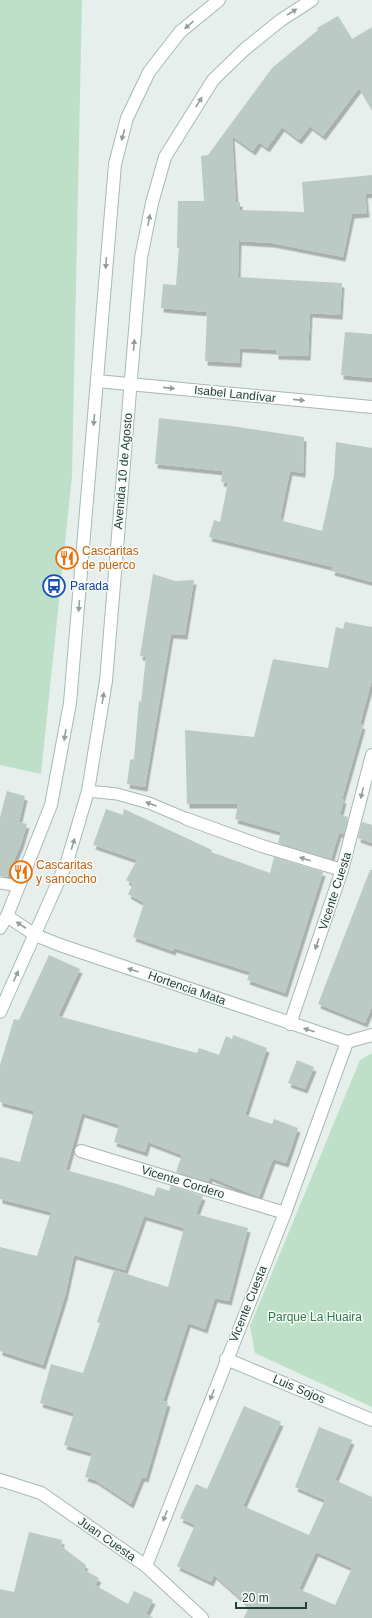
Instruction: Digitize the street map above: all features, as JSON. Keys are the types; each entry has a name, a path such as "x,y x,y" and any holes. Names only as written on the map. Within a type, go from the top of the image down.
{"street":[{"path":"0,928 7,916 51,804 70,703 111,197 115,164 127,118 149,72 176,38 219,0"},
{"name":"Avenida 10 de Agosto","path":"0,1012 67,862 88,791 106,681 141,258 152,203 166,157 213,80 245,49 281,20 312,0"},
{"name":"Isabel Landívar","path":"97,382 372,407"},
{"name":"Vicente Cuesta","path":"290,1024 342,870 372,755"},
{"path":"187,819 262,846 342,870"},
{"name":"Hortencia Mata","path":"7,916 35,934 60,945 347,1042"},
{"path":"347,1042 372,1035"},
{"name":"Vicente Cuesta","path":"146,1566 226,1358 284,1213 347,1042"},
{"name":"Vicente Cordero","path":"81,1151 284,1213"},
{"name":"Luis Sojos","path":"226,1358 372,1420"},
{"name":"Juan Cuesta","path":"0,1480 41,1493 146,1566 202,1618"}],"lane":[{"path":"88,791 116,794 149,803 187,819"},
{"path":"0,883 19,886"}],"green space":[{"path":"0,0 82,0 72,476 41,774 0,765"},
{"name":"Parque La Huaira","path":"372,1053 372,1407 255,1353 250,1326 360,1060"}],"building":[{"path":"338,16 352,39 372,27 372,110 359,88 323,136 310,126 299,140 282,127 267,148 259,142 253,151 232,136 236,202 240,202 240,210 304,212 302,182 372,175 372,193 365,194 367,213 352,214 343,257 272,243 239,241 238,277 342,283 340,315 310,313 308,356 276,355 276,350 240,348 239,363 205,361 207,312 161,308 163,284 176,285 179,248 177,248 178,201 204,201 201,156 208,155 272,68 318,30 317,28"},
{"path":"345,332 372,334 372,378 341,375"},
{"path":"159,418 231,426 304,437 303,473 290,471 280,519 322,531 334,476 336,442 372,448 372,582 332,571 333,567 209,537 214,520 220,522 228,483 221,482 223,471 155,464"},
{"path":"153,574 175,581 194,580 185,635 171,634 145,787 127,784 130,760 134,759 139,701 141,702 146,657 140,656"},
{"path":"345,622 372,627 372,680 360,724 363,725 342,799 344,799 340,815 348,817 344,834 339,833 331,859 278,843 281,832 235,819 238,804 187,804 185,730 254,737 273,659 328,668 336,627 343,629"},
{"path":"7,791 25,796 19,822 27,824 21,844 7,877 0,876 0,817"},
{"path":"106,809 123,815 124,809 212,850 211,852 270,873 274,857 323,872 285,993 247,980 250,972 174,948 173,951 133,937 144,903 128,894 133,884 126,880 137,860 93,845"},
{"path":"362,822 372,825 372,843 358,838"},
{"path":"370,870 372,870 372,1006 365,1023 318,1004"},
{"path":"49,955 80,969 58,1016 197,1053 199,1048 219,1055 226,1036 232,1039 233,1035 267,1048 245,1115 272,1124 274,1119 298,1128 286,1163 273,1159 259,1197 210,1177 208,1182 176,1172 182,1155 148,1142 145,1152 114,1142 119,1125 82,1113 66,1170 154,1196 157,1187 169,1191 171,1186 203,1196 196,1214 248,1228 229,1301 215,1298 205,1329 188,1323 163,1401 168,1402 146,1478 142,1477 131,1504 95,1480 85,1477 92,1453 64,1445 74,1413 40,1403 51,1364 83,1373 100,1323 97,1322 114,1270 168,1287 184,1228 144,1216 125,1270 74,1255 65,1296 43,1365 0,1351 0,1247 37,1256 51,1212 0,1199 0,1157 20,1162 34,1111 0,1102 0,1065 14,1019 19,1020"},
{"path":"297,1060 314,1067 305,1089 288,1083"},
{"path":"244,1406 281,1422 243,1506 309,1535 325,1500 295,1487 319,1427 352,1440 335,1480 372,1497 372,1618 244,1618 249,1606 214,1575 211,1582 177,1566 195,1525 180,1518 196,1484 207,1489","holes":["316,1552 352,1568 335,1605 299,1589"]},
{"path":"29,1532 62,1540 61,1546 86,1565 84,1570 99,1578 95,1585 128,1604 134,1591 153,1600 146,1614 154,1618 0,1618 0,1589 14,1592"}],"place":[{"name":"Cascaritas de puerco","path":"67,558"},
{"name":"Parada","path":"54,586"},
{"name":"Cascaritas y sancocho","path":"21,872"}]}
